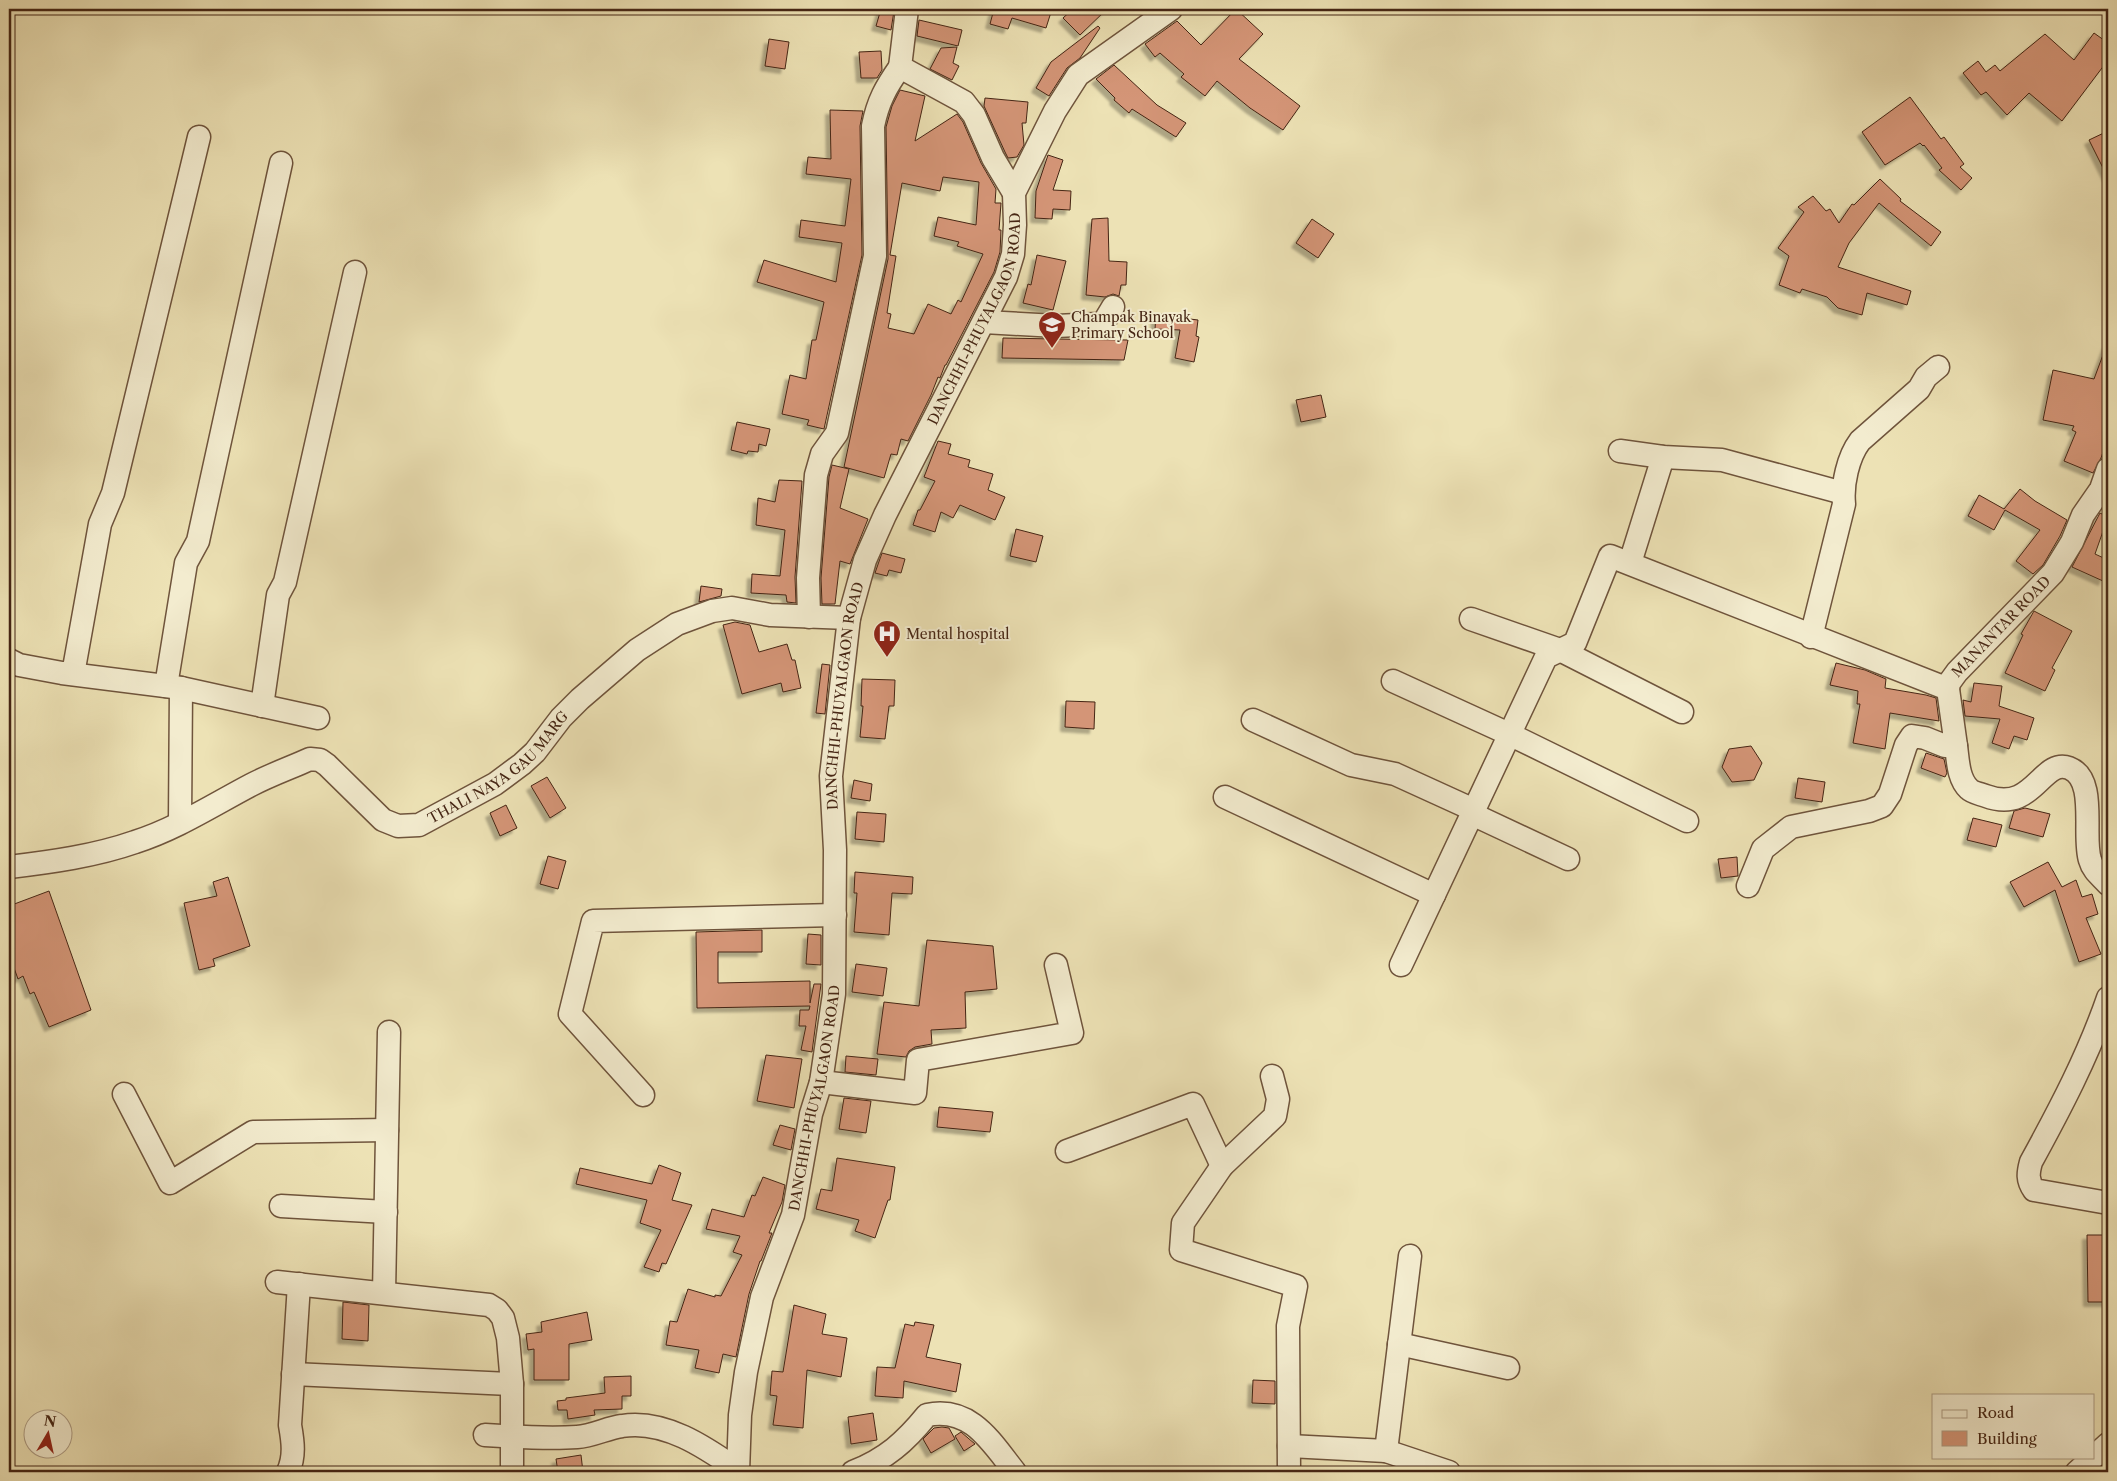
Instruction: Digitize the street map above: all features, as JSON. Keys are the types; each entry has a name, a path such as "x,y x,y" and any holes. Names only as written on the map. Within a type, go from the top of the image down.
{"street":[{"path":"809,617 808,578 816,475 822,454 837,433 875,256 873,126 877,105 900,67 907,9"},
{"name":"DANCHHI-PHUYALGAON ROAD","path":"738,1471 740,1415 748,1363 762,1297 793,1215 811,1114 821,1082 834,994 836,850 831,776 842,695 848,618 865,560 1006,277 1013,254 1015,225 1014,193 1055,111 1078,75 1171,9"},
{"path":"900,67 964,102 974,115 993,158 1014,193"},
{"path":"72,674 100,524 113,493 199,137"},
{"path":"180,822 173,687 186,563 198,540 281,163"},
{"path":"262,706 278,595 285,582 355,272"},
{"path":"984,322 1056,326 1098,324 1104,322 1113,307"},
{"path":"1811,637 1844,504 1843,493 1853,450 1860,440 1920,389 1926,378 1938,367"},
{"path":"1620,451 1663,457 1722,460 1843,493"},
{"path":"1630,563 1663,457"},
{"name":"MANANTAR ROAD","path":"2108,469 2101,489 2083,515 2072,542 2053,573 1957,672 1949,682 1948,689 1961,778 1969,790 1996,800 2010,800 2028,793 2046,774 2056,767 2068,768 2078,773 2085,788 2089,858 2094,870 2108,884"},
{"path":"1401,965 1546,657 1576,642 1610,556 1811,637 1948,689"},
{"name":"THALI NAYA GAU MARG","path":"9,866 36,864 113,849 152,836 252,784 310,759 320,760 327,765 383,820 398,826 418,825 495,784 522,764 535,752 561,718 580,700 637,650 678,624 712,611 732,608 770,615 848,618"},
{"path":"1471,619 1560,650 1682,712"},
{"path":"9,660 19,665 72,674 173,687 318,718"},
{"path":"1393,681 1509,734 1687,821"},
{"path":"1253,720 1351,766 1395,774 1568,859"},
{"path":"1748,886 1763,849 1791,827 1869,811 1882,806 1890,794 1906,745 1912,736 1925,738 1945,746 1956,746"},
{"path":"1225,797 1434,895"},
{"path":"643,1095 570,1014 593,921 835,915"},
{"path":"821,1082 916,1093 918,1060 1072,1033 1056,965"},
{"path":"2108,998 2073,1084 2031,1162 2028,1174 2029,1183 2034,1190 2108,1203"},
{"path":"384,1293 390,1032"},
{"path":"1272,1076 1278,1099 1275,1116 1222,1166 1183,1223 1181,1250 1296,1286 1288,1326 1290,1472"},
{"path":"124,1094 170,1183 253,1132 387,1130"},
{"path":"1067,1151 1193,1104 1222,1166"},
{"path":"281,1206 386,1212"},
{"path":"1386,1451 1410,1256"},
{"path":"288,1472 293,1461 294,1446 290,1425 293,1374 288,1283 488,1304 497,1310 503,1318 508,1338 512,1384 512,1472"},
{"path":"1399,1344 1508,1368"},
{"path":"293,1374 512,1384"},
{"path":"853,1472 871,1465 907,1439 927,1415 947,1413 970,1420 1015,1472"},
{"path":"485,1435 578,1437 622,1426 649,1426 666,1429 692,1442 738,1471"},
{"path":"2094,1457 2108,1444"},
{"path":"1289,1446 1386,1451 1449,1472"},
{"path":"2077,1472 2092,1458"}],"building":[{"path":"881,9 894,11 891,30 876,26"},
{"path":"994,9 1052,9 1046,28 1012,18 1008,29 990,24"},
{"path":"1073,9 1107,9 1080,35 1063,18"},
{"path":"1236,9 1263,34 1239,59 1300,106 1283,130 1250,108 1217,81 1205,96 1181,77 1184,74 1160,53 1155,57 1145,44 1177,21 1201,45"},
{"path":"919,20 962,30 958,46 917,36"},
{"path":"1098,26 1100,28 1080,58 1067,68 1049,96 1036,88 1051,62"},
{"path":"2094,33 2108,43 2108,60 2062,121 2029,93 2007,115 1986,92 1981,95 1963,73 1978,61 1986,72 1995,65 2000,71 2045,34 2074,60"},
{"path":"769,39 789,42 785,69 765,66"},
{"path":"957,47 953,63 959,66 952,80 930,69 941,48"},
{"path":"881,51 882,70 877,78 861,78 859,52"},
{"path":"1114,65 1157,105 1186,123 1176,137 1132,109 1129,113 1114,100 1115,98 1096,79"},
{"path":"900,90 925,96 915,141 957,114 963,122 981,163 996,189 995,203 1001,203 999,230 1001,230 1000,252 994,272 940,378 938,377 908,441 901,439 897,455 891,454 884,478 844,467 888,259 886,127 892,106","holes":["943,177 979,182 976,225 938,217 934,236 959,242 957,246 983,254 961,302 958,300 951,314 928,304 914,334 888,328 891,314 887,313 896,256 890,255 902,183 940,191"]},
{"path":"1910,97 1941,139 1944,137 1964,164 1960,167 1972,178 1961,190 1939,170 1942,168 1924,145 1920,143 1885,165 1862,132"},
{"path":"985,98 1028,102 1026,123 1022,123 1024,145 1017,157 1008,158 984,106"},
{"path":"830,110 863,111 860,126 862,255 824,429 807,425 809,420 782,414 790,375 806,379 812,340 816,340 824,302 757,282 764,260 836,282 842,243 799,237 801,220 845,226 851,179 806,174 808,157 831,159"},
{"path":"2108,131 2108,178 2089,140"},
{"path":"1048,155 1063,160 1053,190 1071,191 1070,210 1053,209 1052,219 1035,218 1036,191"},
{"path":"1880,179 1901,199 1900,201 1941,232 1931,246 1879,203 1849,243 1838,267 1911,291 1907,305 1867,293 1862,315 1838,308 1827,297 1802,289 1800,293 1779,285 1789,256 1778,248 1804,212 1798,207 1813,196 1826,211 1830,209 1839,223 1852,204 1854,205"},
{"path":"1108,218 1109,261 1127,262 1126,285 1121,285 1119,296 1113,294 1105,297 1086,295 1092,219"},
{"path":"1312,219 1334,234 1318,258 1296,243"},
{"path":"1037,255 1066,261 1053,310 1023,303 1028,284 1031,285"},
{"path":"1156,314 1182,315 1182,318 1198,320 1196,336 1199,337 1194,362 1175,358 1180,330 1155,329"},
{"name":"Champak Binayak Primary School","path":"1003,338 1128,340 1124,360 1002,358"},
{"path":"2107,344 2108,437 2101,458 2093,473 2064,461 2076,432 2072,430 2074,426 2043,420 2053,370 2094,379"},
{"path":"1321,395 1326,417 1301,422 1296,400"},
{"path":"737,422 770,429 766,446 759,444 758,452 748,451 747,454 731,450"},
{"path":"938,441 951,444 948,454 970,460 968,467 993,474 988,490 1005,497 995,520 960,505 953,518 941,512 935,532 913,525 918,510 920,510 935,481 924,477"},
{"path":"832,465 849,469 840,508 868,519 850,564 840,561 835,604 822,604 821,578 829,477"},
{"path":"779,480 802,481 795,577 796,603 787,602 786,595 751,593 752,574 780,576 785,530 756,525 758,498 775,502"},
{"path":"2020,489 2035,501 2067,520 2043,565 2033,574 2016,561 2040,530 2005,510 1994,530 1968,516 1979,495 2004,509"},
{"path":"2100,513 2108,517 2095,554 2108,560 2108,568 2103,581 2072,567"},
{"path":"1016,529 1043,536 1036,562 1010,556"},
{"path":"882,553 905,559 901,573 889,570 887,576 875,573"},
{"path":"701,586 722,589 721,596 699,602"},
{"path":"2034,611 2072,631 2052,668 2055,670 2045,691 2005,673 2023,635 2021,634"},
{"path":"735,622 750,625 759,652 787,644 792,660 795,660 801,688 783,692 781,683 742,694 723,625"},
{"path":"1836,663 1865,670 1886,679 1885,688 1936,698 1939,721 1890,713 1885,749 1853,743 1860,704 1857,704 1858,691 1830,685"},
{"path":"822,664 830,665 825,714 816,713"},
{"path":"862,679 895,680 894,706 889,706 885,739 860,737 863,706 861,706"},
{"path":"1974,683 2002,686 1999,706 2034,718 2027,740 2014,736 2009,749 1992,743 2000,719 1965,716 1963,700 1971,702"},
{"path":"1066,701 1095,702 1094,729 1065,727"},
{"path":"1751,746 1762,763 1754,780 1732,782 1722,767 1729,749"},
{"path":"1926,753 1944,759 1947,773 1945,777 1921,768"},
{"path":"547,777 566,808 550,818 531,786"},
{"path":"1798,778 1825,782 1822,802 1795,798"},
{"path":"854,780 872,784 870,801 851,798"},
{"path":"506,805 517,828 500,836 490,813"},
{"path":"2025,808 2050,814 2043,837 2009,828 2014,811"},
{"path":"857,812 886,814 884,842 855,839"},
{"path":"1973,818 2002,825 1996,847 1967,840"},
{"path":"548,856 566,861 558,889 540,884"},
{"path":"1737,857 1738,876 1721,878 1718,859"},
{"path":"2048,862 2062,887 2076,880 2082,897 2092,894 2098,914 2086,918 2101,954 2079,962 2055,890 2024,907 2010,882"},
{"path":"855,872 913,877 912,894 892,893 889,935 854,932 857,893 854,893"},
{"path":"228,877 250,946 213,959 215,966 199,970 184,903 217,896 213,882"},
{"path":"49,891 91,1010 49,1027 34,992 30,994 23,976 18,979 9,954 9,906"},
{"path":"762,930 762,952 718,952 718,983 810,981 810,1003 814,984 821,984 812,1052 801,1050 806,1026 799,1026 800,1010 809,1010 810,1006 697,1008 696,932"},
{"path":"808,934 821,935 821,965 806,964"},
{"path":"927,940 993,946 997,989 965,992 966,1028 931,1030 932,1044 915,1047 909,1051 906,1057 877,1054 884,1002 919,1006"},
{"path":"856,964 887,968 883,996 852,992"},
{"path":"766,1055 802,1059 794,1108 757,1101"},
{"path":"846,1056 878,1059 876,1075 845,1072"},
{"path":"844,1098 871,1101 866,1133 839,1129"},
{"path":"939,1107 993,1112 990,1132 937,1127"},
{"path":"780,1125 795,1129 791,1150 773,1145"},
{"path":"837,1158 895,1167 890,1200 888,1200 875,1238 855,1231 859,1220 816,1209 821,1189 832,1191"},
{"path":"659,1165 681,1173 672,1200 692,1205 666,1264 662,1263 659,1272 644,1267 661,1230 640,1223 647,1200 576,1184 580,1168 652,1184"},
{"path":"763,1177 785,1185 782,1202 769,1233 772,1233 749,1294 736,1357 723,1354 719,1373 695,1368 699,1350 666,1345 670,1321 677,1322 688,1289 715,1297 715,1295 721,1296 742,1255 733,1252 740,1236 706,1229 712,1209 744,1217 752,1195 755,1196"},
{"path":"2087,1235 2108,1235 2108,1302 2088,1302"},
{"path":"343,1302 369,1305 368,1341 342,1339"},
{"path":"794,1305 826,1314 822,1334 847,1338 841,1377 807,1370 803,1428 773,1425 777,1396 770,1395 772,1371 783,1372"},
{"path":"587,1312 592,1340 569,1344 569,1380 534,1380 534,1349 528,1350 526,1334 542,1332 541,1322"},
{"path":"915,1322 934,1325 926,1357 961,1364 956,1392 904,1381 903,1398 875,1396 877,1367 895,1368 905,1324 914,1326"},
{"path":"631,1376 631,1396 622,1396 622,1409 594,1410 595,1415 568,1419 567,1410 558,1410 557,1401 605,1393 604,1377"},
{"path":"1253,1380 1275,1381 1275,1404 1252,1403"},
{"path":"873,1413 877,1440 851,1444 848,1417"},
{"path":"934,1428 949,1428 955,1439 931,1453 923,1439"},
{"path":"961,1432 975,1444 964,1451 955,1436"},
{"path":"581,1455 583,1472 558,1472 556,1459"}],"place":[{"name":"Champak Binayak Primary School","path":"1052,349"},
{"name":"Mental hospital","path":"887,658"}]}
